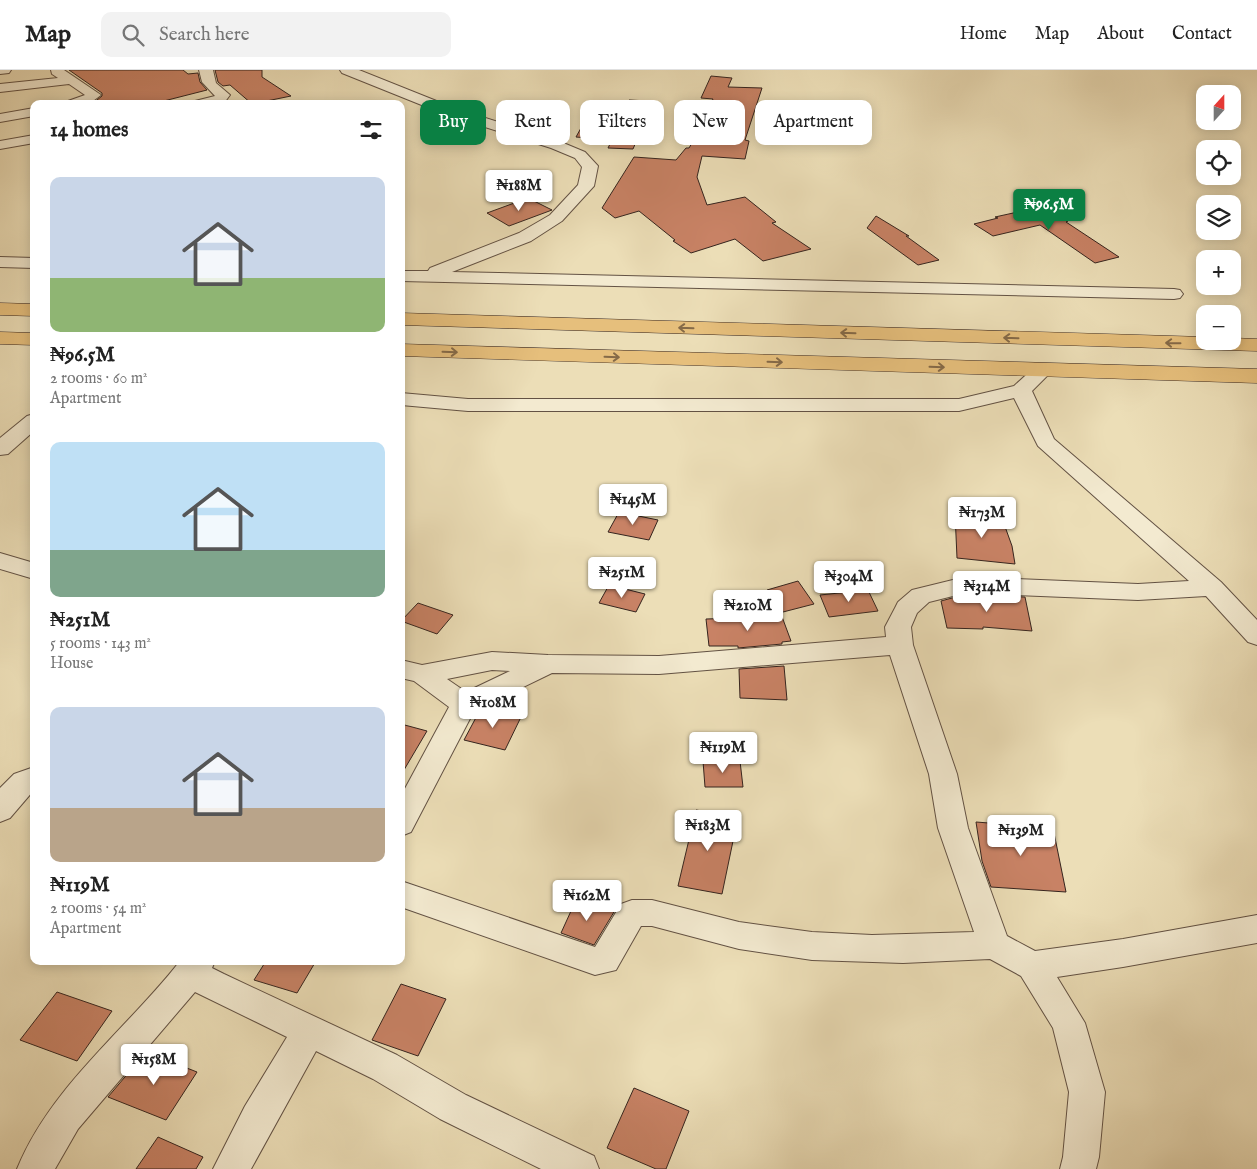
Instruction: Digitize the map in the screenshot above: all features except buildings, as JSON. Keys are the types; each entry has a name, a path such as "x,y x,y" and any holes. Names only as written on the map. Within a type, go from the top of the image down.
{"highway":[{"path":"0,309 30,310"},
{"path":"405,319 1257,345"},
{"path":"0,338 30,339"},
{"path":"405,350 1257,376"}],"street":[{"path":"55,70 94,95 86,100"},
{"path":"206,70 206,76 214,91 223,95 219,100"},
{"path":"347,70 449,111 556,145 580,155 590,166 586,186 556,218 525,237 425,277"},
{"path":"0,88 72,80"},
{"path":"0,118 30,113"},
{"path":"0,145 30,139"},
{"path":"0,262 30,263"},
{"path":"405,276 1174,294"},
{"path":"405,399 468,404 959,405 1021,390 1043,370"},
{"path":"1021,390 1045,442 1212,588 1257,636"},
{"path":"0,449 30,423"},
{"path":"0,561 30,570"},
{"path":"994,946 953,828 943,774 900,645 898,627 908,608 921,596 966,585 1138,592 1212,588"},
{"path":"412,671 492,661 549,664 659,665 900,645"},
{"path":"405,816 464,704 549,664"},
{"path":"412,671 464,704"},
{"path":"0,810 16,790 30,778"},
{"path":"405,895 595,961 605,960 632,914 640,912 652,913 751,938 834,948 900,950 994,946 1032,966 1068,1024 1086,1092 1081,1158 1078,1169"},
{"path":"1032,966 1123,953 1257,929"},
{"path":"36,1169 64,1117 195,967 309,1030 385,1067 453,1107 582,1169"},
{"path":"231,1169 309,1030"}]}
